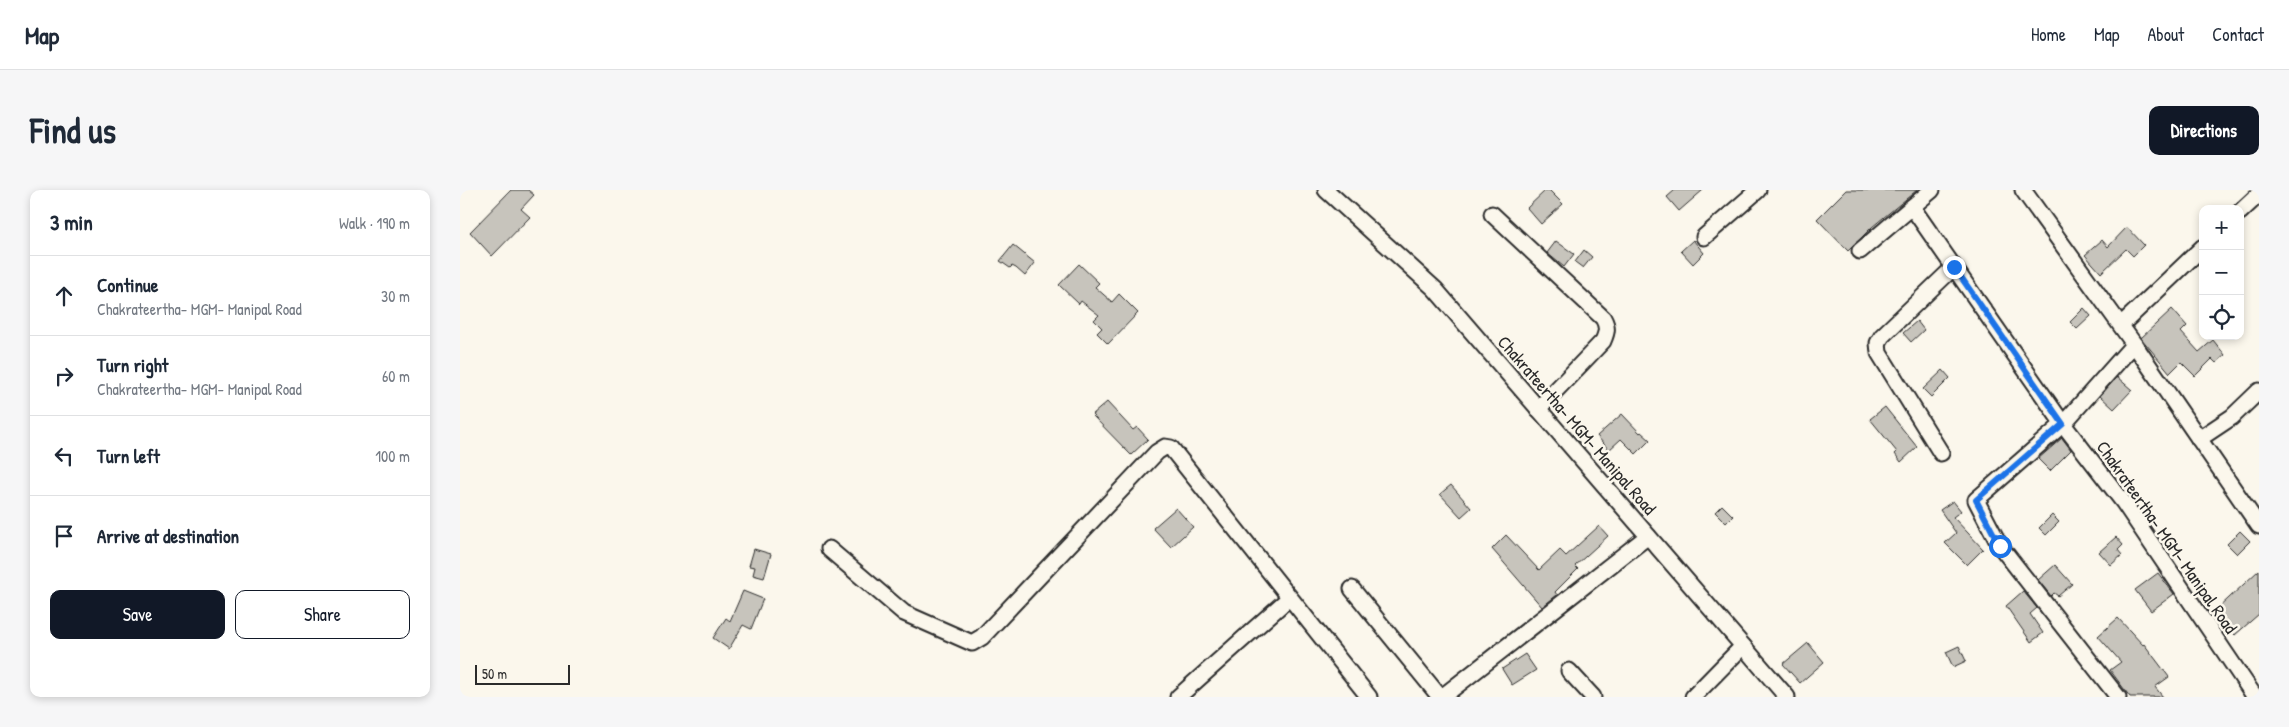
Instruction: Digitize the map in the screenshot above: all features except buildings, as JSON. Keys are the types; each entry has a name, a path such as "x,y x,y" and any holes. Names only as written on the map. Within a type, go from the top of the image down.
{"street":[{"name":"Chakrateertha- MGM- Manipal Road","path":"1326,190 1435,289 1787,697"},
{"path":"1704,236 1758,190"},
{"path":"1860,252 1932,190"},
{"path":"2023,190 2121,325 2259,526"},
{"path":"2244,207 2255,195"},
{"name":"Chakrateertha- MGM- Manipal Road","path":"1912,207 2063,424 2124,503 2256,697"},
{"path":"1492,214 1603,318 1606,325 1607,333 1603,341 1538,409"},
{"path":"2121,325 2200,250"},
{"path":"1941,453 1879,353 1878,343 1882,336 1954,267"},
{"path":"2118,697 2000,546 1976,500 2063,424 2134,344"},
{"path":"2198,439 2232,417 2259,391"},
{"path":"830,549 904,613 972,643 982,637 1157,452 1165,447 1172,448 1369,697"},
{"path":"1352,588 1441,697 1648,536"},
{"path":"1178,697 1289,598"},
{"path":"1693,697 1743,646"},
{"path":"1569,671 1593,697"}],"route":[{"path":"1954,267 2063,424 1976,500 2000,546"}]}
